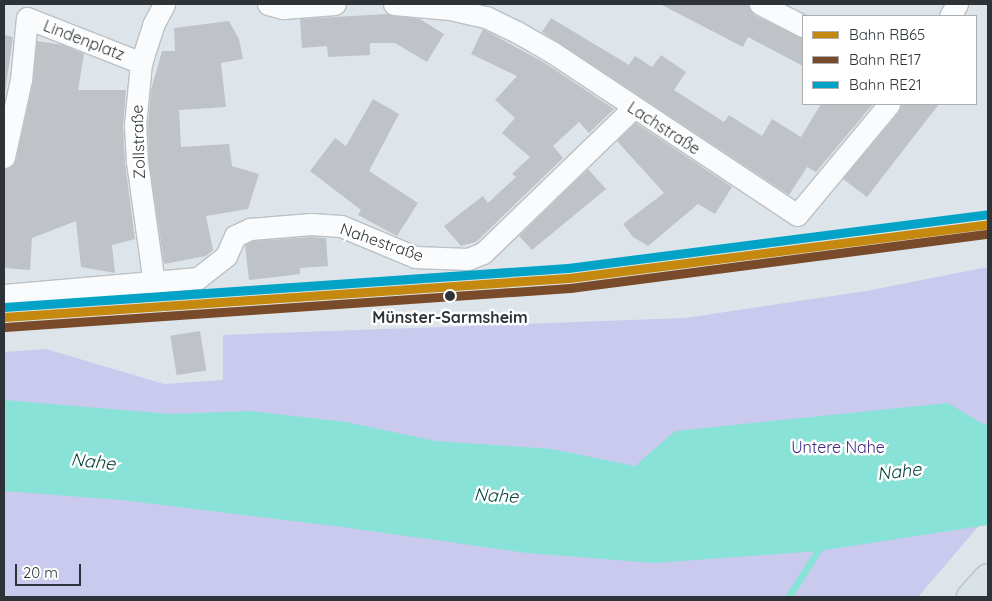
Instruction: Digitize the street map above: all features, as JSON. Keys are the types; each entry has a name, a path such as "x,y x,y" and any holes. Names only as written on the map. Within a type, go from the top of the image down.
{"highway":[{"path":"971,597 988,578"}],"street":[{"name":"Zollstraße","path":"154,284 137,162 136,115 141,62 152,25 164,4"},
{"path":"268,4 284,8 336,4"},
{"name":"Lachstraße","path":"394,4 450,9 486,17 552,52 633,108 797,215 888,105"},
{"path":"760,4 802,25"},
{"path":"951,15 957,4"},
{"name":"Lindenplatz","path":"4,157 21,80 27,18 141,62"},
{"name":"Nahestraße","path":"4,295 154,284 198,278 226,256 235,236 250,229 311,224 341,226 415,257 468,259 483,253 633,108"}],"green space":[{"name":"Untere Nahe","path":"988,267 988,515 918,597 4,597 4,352 46,349 164,384 223,380 223,335 685,318 866,291"}],"water":[{"name":"Nahe","path":"4,400 171,414 250,411 346,422 436,441 552,449 635,466 675,431 948,403 983,424 988,423 988,525 819,551 654,563 527,553 342,527 121,500 4,491"}],"building":[{"path":"660,4 748,4 754,15 802,38 802,65 748,37 743,47"},
{"path":"387,14 420,19 444,34 427,62 395,43 370,43 370,55 328,57 327,46 302,48 300,19"},
{"path":"551,18 629,65 635,56 652,67 661,55 686,72 674,90 724,122 729,115 762,136 772,119 801,137 820,105 872,105 816,172 807,167 789,195 542,32"},
{"path":"229,21 239,39 243,59 221,63 226,107 179,110 181,147 229,144 232,166 259,174 248,209 206,216 213,250 206,256 164,264 149,161 148,125 151,90 162,51 175,51 174,28"},
{"path":"483,29 545,63 614,109 589,133 579,122 553,146 563,158 476,242 461,246 444,226 483,196 488,203 516,177 512,174 530,157 502,133 515,118 495,100 517,76 471,54"},
{"path":"4,35 13,37 4,100"},
{"path":"37,41 63,45 84,54 78,90 126,90 123,126 125,163 135,239 112,245 115,273 81,267 76,221 32,238 30,270 4,268 4,169 13,166 16,160 33,83"},
{"path":"373,99 399,114 369,171 418,203 397,236 358,215 361,210 310,171 335,138 346,146"},
{"path":"901,105 938,105 867,197 843,179 899,112"},
{"path":"636,123 732,187 715,214 698,204 648,246 633,237 623,224 664,193 617,141"},
{"path":"588,169 606,189 532,250 519,236"},
{"path":"311,237 326,238 328,266 300,268 300,274 249,280 245,245 253,241"},
{"path":"200,331 206,371 177,375 170,336"}],"waterway":[{"path":"788,597 823,543"}],"rail line":[{"name":"RE21","path":"4,307 568,268 987,214"},
{"name":"RB65","path":"4,317 569,278 988,224"},
{"name":"RE17","path":"5,327 570,288 988,234"}],"place":[{"name":"Münster-Sarmsheim","path":"450,296"}]}
